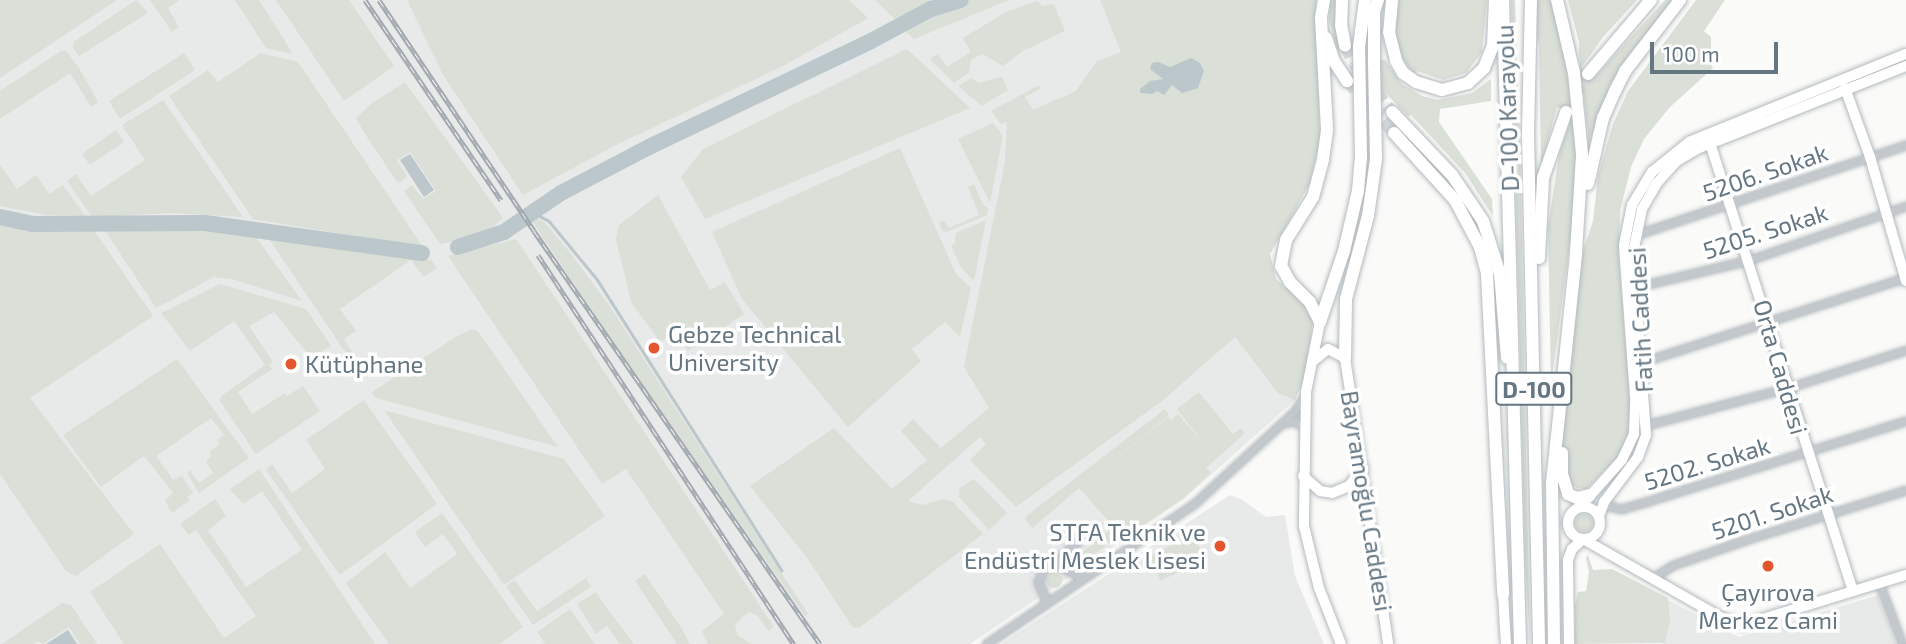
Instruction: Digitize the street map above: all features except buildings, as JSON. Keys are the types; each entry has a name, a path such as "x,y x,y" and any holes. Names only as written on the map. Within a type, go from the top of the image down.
{"highway":[{"path":"1320,322 1310,302 1290,282 1281,266 1286,240 1313,197 1323,159 1327,129 1321,17 1324,0"},
{"path":"1342,0 1341,25 1345,46"},
{"path":"1320,322 1344,251 1358,191 1361,158 1359,47 1365,0"},
{"path":"1345,358 1346,299 1368,216 1376,159 1374,64 1378,0"},
{"path":"1392,0 1389,32 1396,61 1403,73 1416,82 1442,90 1468,83 1484,68 1493,46 1495,0"},
{"name":"D-100 Karayolu","path":"1503,0 1510,217"},
{"name":"D-100 Karayolu","path":"1524,0 1528,134"},
{"path":"1528,134 1531,0"},
{"path":"1554,644 1551,509 1582,175 1581,131 1574,73 1557,0"},
{"path":"1588,74 1651,0"},
{"path":"1576,253 1594,151 1603,118 1625,71 1680,0"},
{"path":"1321,17 1334,61 1347,81"},
{"path":"1392,112 1452,175 1483,220 1500,274 1506,353 1515,402"},
{"path":"1533,300 1544,178 1566,112"},
{"path":"1394,133 1455,200 1480,247 1487,274 1503,594"},
{"name":"D-100","path":"1528,134 1539,644"},
{"name":"D-100","path":"1510,217 1520,644"},
{"path":"1560,403 1562,474 1570,500 1580,507"},
{"path":"1566,490 1577,498 1590,495"}],"main road":[{"name":"Bayramoğlu Caddesi","path":"1320,322 1306,392 1304,526 1319,587 1340,644"},
{"path":"1313,361 1328,349 1345,358"},
{"name":"Bayramoğlu Caddesi","path":"1345,358 1388,644"},
{"path":"1303,476 1320,491 1332,493 1349,486 1363,468"},
{"path":"1569,644 1567,560 1572,549 1583,539"},
{"path":"1503,594 1506,644"}],"street":[{"path":"1643,195 1656,167 1689,142 1906,54"},
{"name":"Fatih Caddesi","path":"1600,516 1610,495 1638,457 1646,425 1637,375 1642,362 1636,351 1634,216 1643,195 1668,168 1710,143 1906,66"},
{"path":"1642,362 1769,324 1906,278 1870,157 1845,88"},
{"name":"Orta Caddesi","path":"1710,143 1853,591"},
{"name":"5206. Sokak","path":"1635,235 1906,145"},
{"name":"5205. Sokak","path":"1635,287 1749,260 1885,211 1906,206"},
{"path":"1634,216 1624,245 1636,351 1635,427 1630,446 1616,469 1572,513 1569,523 1574,534 1612,553 1724,619 1744,625 1906,575"},
{"path":"1646,425 1787,388 1906,350"},
{"path":"986,644 1195,503 1295,411 1306,392"},
{"path":"1279,425 1294,421 1305,428"},
{"name":"5202. Sokak","path":"1610,495 1610,504 1621,509 1906,421"},
{"name":"5201. Sokak","path":"1654,577 1684,561 1906,490"},
{"path":"1583,539 1594,535 1605,505 1621,509"},
{"path":"1580,507 1593,509 1600,516 1603,541 1612,553"},
{"path":"1042,606 1046,600 1039,586 1038,576 1044,566 1055,564 1079,540"},
{"path":"1055,564 1077,576 1097,570"},
{"path":"1879,583 1902,644"}],"shaded area":[{"name":"Gebze Technical University","path":"0,0 1316,0 1320,141 1297,208 1270,254 1276,279 1305,306 1305,375 1295,400 1183,500 970,644 0,644"},
{"path":"0,0 117,0 0,78"},
{"path":"136,0 148,13 79,56 73,48 74,42"},
{"path":"150,0 179,0 168,8 179,27 172,32"},
{"path":"235,0 259,0 293,54 266,48"},
{"path":"276,0 349,0 394,66 344,101"},
{"path":"407,0 849,0 868,18 783,66 616,145 523,195 442,73"},
{"path":"875,0 931,0 899,23"},
{"path":"964,0 1009,0 914,39 902,28 939,8"},
{"path":"1100,0 1316,0 1320,141 1310,183 1270,254 1276,279 1305,306 1313,320 1305,375 1295,400 1278,393 1235,337 1162,401 1016,507 970,460 986,444 980,437 908,501 923,505 943,499 953,502 983,534 860,627 853,628 808,559 750,486 834,428 892,489 927,460 901,431 913,419 941,448 989,408 964,367 1005,162 1007,122 1001,124 991,111 1039,85 1040,89 1025,97 1033,110 1076,91 1097,61 1121,52"},
{"path":"1330,0 1335,0 1340,47 1337,46 1329,20"},
{"path":"1399,0 1487,0 1482,52 1466,73 1443,80 1417,71 1414,74 1397,46 1395,29"},
{"path":"1511,0 1515,0 1520,141 1530,644 1525,557"},
{"path":"1537,0 1551,0 1558,28 1567,71 1572,114 1577,168 1551,386 1548,227 1559,155 1572,115 1557,107 1541,166 1539,45 1534,22"},
{"path":"1568,0 1637,0 1604,36 1581,68 1594,78 1665,0 1675,0 1612,82 1589,143 1579,54 1579,42"},
{"path":"1696,0 1725,0 1704,31 1711,37 1711,50 1705,56 1713,68 1669,108 1644,139 1631,167 1620,211 1619,259 1631,414 1628,435 1617,458 1586,489 1577,488 1571,484 1562,453 1562,420 1578,266 1593,221 1598,176 1613,124 1628,91"},
{"path":"1037,1 1042,6 1054,4 1065,31 1023,51 1003,66 982,54 971,60 969,73 954,83 930,59 938,54 947,67 971,52 963,38 1006,12"},
{"path":"907,49 970,108 705,219 681,177 703,149"},
{"path":"61,51 66,51 79,68 98,102 91,107 70,73 0,119 0,91"},
{"path":"184,53 195,70 120,119 109,101"},
{"path":"261,53 298,62 423,247 253,219 169,96 208,70 218,82"},
{"path":"1191,58 1200,63 1204,71 1198,88 1182,93 1172,85 1164,95 1157,91 1152,94 1140,93 1140,89 1150,81 1163,79 1150,69 1152,63 1158,62 1170,67"},
{"path":"1379,60 1385,60 1402,84 1422,96 1438,100 1472,93 1491,79 1491,101 1440,109 1439,122 1492,199 1493,216 1465,173 1411,115 1408,116 1381,89"},
{"path":"1002,77 1008,90 982,106 958,86 972,78 978,83"},
{"path":"405,82 503,218 493,227 463,240 440,244 404,191 412,185 423,199 436,191 410,152 397,160 407,177 398,183 365,134 356,118 372,103"},
{"path":"163,100 243,217 172,213 92,217 67,181 76,174 91,196 145,160 122,125"},
{"path":"993,123 1003,136 990,203 958,139"},
{"path":"116,130 124,142 90,165 82,154"},
{"path":"900,148 956,274 971,288 960,337 945,322 912,349 921,361 848,427 742,299 712,232"},
{"path":"410,154 434,190 424,197 400,160"},
{"path":"0,165 17,189 36,175 49,194 63,185 85,216 48,215 0,206"},
{"path":"974,184 983,205 988,208 987,215 944,233 939,223 944,220 949,228 979,215 968,187"},
{"path":"658,195 710,290 725,282 744,314 688,351 676,332 660,342 631,302 616,239 619,225"},
{"path":"534,216 545,223 568,250 609,305 808,614 805,616 627,364 530,218"},
{"path":"986,220 974,281 962,269 951,246 955,243 956,233"},
{"path":"0,221 37,227 93,229 153,316 30,398 134,534 76,576 66,571 0,474"},
{"path":"204,228 253,233 302,301 232,279 214,277 156,308 104,229"},
{"path":"267,236 431,260 437,268 424,277 411,260 340,309 356,331 344,339 352,352 348,356"},
{"path":"516,239 774,627 768,631 758,616 750,612 742,617 735,625 737,635 752,644 708,644 702,631 724,614 626,469 602,484 448,256"},
{"path":"220,284 306,309 331,346 311,358 274,312 249,326 273,362 269,365 272,369 238,392 252,414 285,393 287,396 303,386 320,411 256,454 220,401 221,396 265,365 234,321 190,351 161,313"},
{"path":"472,329 478,331 558,447 376,398 371,393 457,336"},
{"path":"177,359 249,458 199,493 187,473 190,470 199,483 213,473 206,461 211,457 209,452 220,444 217,440 224,435 211,418 156,456 173,480 182,476 193,493 187,497 190,500 172,513 165,501 173,493 144,456 101,487 63,435"},
{"path":"1199,392 1233,434 1241,428 1245,433 1206,468 1211,473 1182,499 1124,538 1121,535 1076,567 1070,562 1114,527 1079,488 1032,528 1027,522 1025,518 1029,514 1165,409 1169,415 1088,482 1168,417 1171,420 1178,414 1203,443 1177,409"},
{"path":"364,400 437,504 340,575 266,470 272,464 292,493 325,469 306,440"},
{"path":"384,410 564,459 605,516 504,585"},
{"path":"259,469 375,644 124,644 90,592 160,544 224,638 256,616 196,530 189,535 180,524 215,499 226,516 208,530 246,587 302,550 262,491 243,504 230,489"},
{"path":"974,479 1007,513 989,530 959,497 960,488"},
{"name":"STFA Teknik ve Endüstri Meslek Lisesi","path":"1230,495 1241,499 1266,517 1285,515 1295,576 1324,644 1001,644"},
{"path":"442,513 523,627 499,644 389,644 346,583 385,552 410,588 457,554 443,534 425,547 415,532"},
{"path":"1584,514 1590,517 1593,523 1590,529 1584,532 1578,529 1575,523 1578,517"},
{"path":"1193,534 1205,558 1161,581 1148,557"},
{"path":"1588,555 1593,570 1612,569 1668,598 1670,620 1665,643 1575,644 1575,605 1578,592 1586,591"},
{"path":"1051,572 1057,572 1062,580 1060,586 1051,588 1046,583 1046,577"},
{"path":"645,574 690,644 677,644 635,581"},
{"path":"586,578 591,587 533,625 506,586 515,580 537,611"},
{"path":"1628,579 1739,637 1878,595 1896,644 1663,644"},
{"path":"596,592 634,644 620,644 607,626 596,634 577,604"},
{"path":"62,603 71,605 97,644 80,644 69,627 43,644 38,641 33,644 2,644"},
{"path":"570,609 595,644 545,644 537,632"},
{"path":"68,630 77,644 46,644"}],"waterway":[{"path":"458,247 504,232 561,193 651,146 871,41 931,9 961,0"},
{"path":"534,213 549,221 597,279 782,570"},
{"path":"0,217 32,224 205,223 422,253"}],"tunnel":[{"path":"1345,46 1354,63 1392,112"},
{"path":"1566,112 1588,74"},
{"path":"1347,81 1394,133"}],"railway":[{"path":"365,0 501,200"},
{"path":"379,0 534,231 820,644"},
{"path":"538,255 794,644"}],"place":[{"name":"Gebze Technical University","path":"654,348"},
{"name":"Kütüphane","path":"291,364"},
{"name":"STFA Teknik ve Endüstri Meslek Lisesi","path":"1220,546"},
{"name":"Çayırova Merkez Cami","path":"1768,566"}]}
